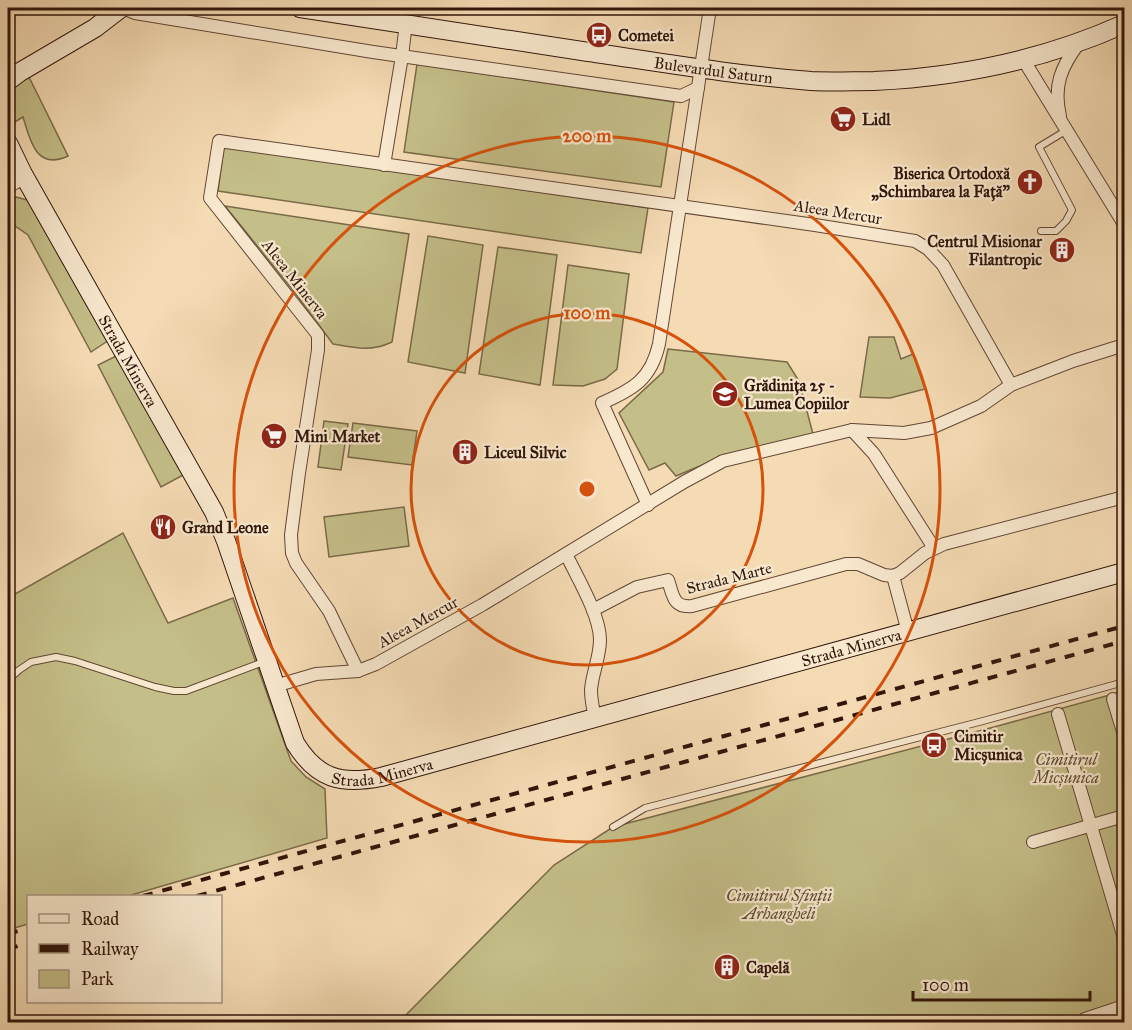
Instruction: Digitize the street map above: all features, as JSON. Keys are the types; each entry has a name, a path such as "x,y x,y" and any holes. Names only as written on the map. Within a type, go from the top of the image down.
{"street":[{"path":"94,28 100,8"},
{"name":"Bulevardul Saturn","path":"300,8 701,69 813,81 930,77 1049,52 1125,24"},
{"path":"648,505 602,403 618,396 644,378 656,358 710,8"},
{"path":"8,81 127,9 402,56 681,96 698,88"},
{"path":"384,165 406,23"},
{"path":"1064,125 1058,105 1057,90 1068,57 1079,42"},
{"path":"1023,59 1123,217"},
{"name":"Aleea Minerva","path":"358,671 328,610 296,563 292,553 291,535 318,350 318,335 210,198 219,141 680,207"},
{"name":"Strada Minerva","path":"8,143 214,512 295,743 303,756 322,774 348,781 381,777 1125,572"},
{"path":"8,187 25,177"},
{"name":"Aleea Mercur","path":"680,207 915,241 928,249 943,265 1011,385"},
{"name":"Aleea Mercur","path":"275,686 316,674 358,671 376,664 482,605 684,482 723,461 852,430 904,433 931,428 981,406 1011,385 1073,361 1125,345"},
{"path":"852,430 874,454 934,548"},
{"path":"908,632 893,576 934,548 1125,497"},
{"path":"566,554 598,624 599,653 591,688 595,718"},
{"name":"Strada Marte","path":"593,610 637,587 668,580 678,605 685,607 846,564 858,564 884,575 893,576"},
{"path":"1113,699 1125,735"},
{"path":"1058,714 1125,938"},
{"path":"1033,842 1125,816"},
{"path":"1085,1019 1125,1006"}],"lane":[{"path":"1041,231 1056,231 1066,221 1072,210 1039,147 1064,125"},
{"path":"8,680 31,662 56,657 155,687 186,692 267,661"},
{"path":"613,827 645,808 1125,682"}],"green space":[{"path":"417,64 674,102 661,187 404,152"},
{"path":"28,75 68,156 57,160 42,156 36,151 28,135 23,117 13,123 11,119 7,93 11,85"},
{"path":"224,146 648,208 641,253 218,191"},
{"path":"16,197 31,201 109,340 91,352 28,235 8,221 8,201"},
{"path":"225,206 409,234 392,342 370,348 333,344"},
{"path":"428,236 483,245 465,373 408,362"},
{"path":"498,247 557,255 540,385 479,374"},
{"path":"568,265 629,274 617,369 605,379 583,386 553,385"},
{"path":"869,337 894,337 901,359 913,354 925,389 890,398 860,397"},
{"path":"668,349 787,362 799,381 813,434 724,456 676,476 665,463 649,470 619,413 663,372"},
{"path":"118,355 187,473 161,487 98,365"},
{"path":"324,421 348,424 341,470 318,467"},
{"path":"353,423 417,431 412,465 348,457"},
{"path":"404,507 409,546 329,557 324,517"},
{"path":"123,533 168,623 233,598 291,761 306,777 325,789 327,838 131,895 27,895 27,924 8,930 8,598"},
{"path":"1124,691 1124,1022 399,1022 554,865 613,827"}],"railway":[{"path":"147,895 1124,626"},
{"path":"201,895 1124,641"},
{"path":"8,934 27,928"},
{"path":"8,949 27,943"}],"place":[{"name":"Cometei","path":"599,35"},
{"name":"Lidl","path":"843,119"},
{"name":"Biserica Ortodoxă „Schimbarea la Față”","path":"1030,182"},
{"name":"Centrul Misionar Filantropic","path":"1062,250"},
{"name":"Grădinița 25 - Lumea Copiilor","path":"725,394"},
{"name":"Mini Market","path":"274,436"},
{"name":"Liceul Silvic","path":"465,452"},
{"name":"Grand Leone","path":"163,527"},
{"name":"Cimitir Micșunica","path":"934,745"},
{"name":"Capelă","path":"727,967"}],"park label":[{"name":"Cimitirul Micșunica","path":"1066,768"},
{"name":"Cimitirul Sfinții Arhangheli","path":"779,904"}]}
